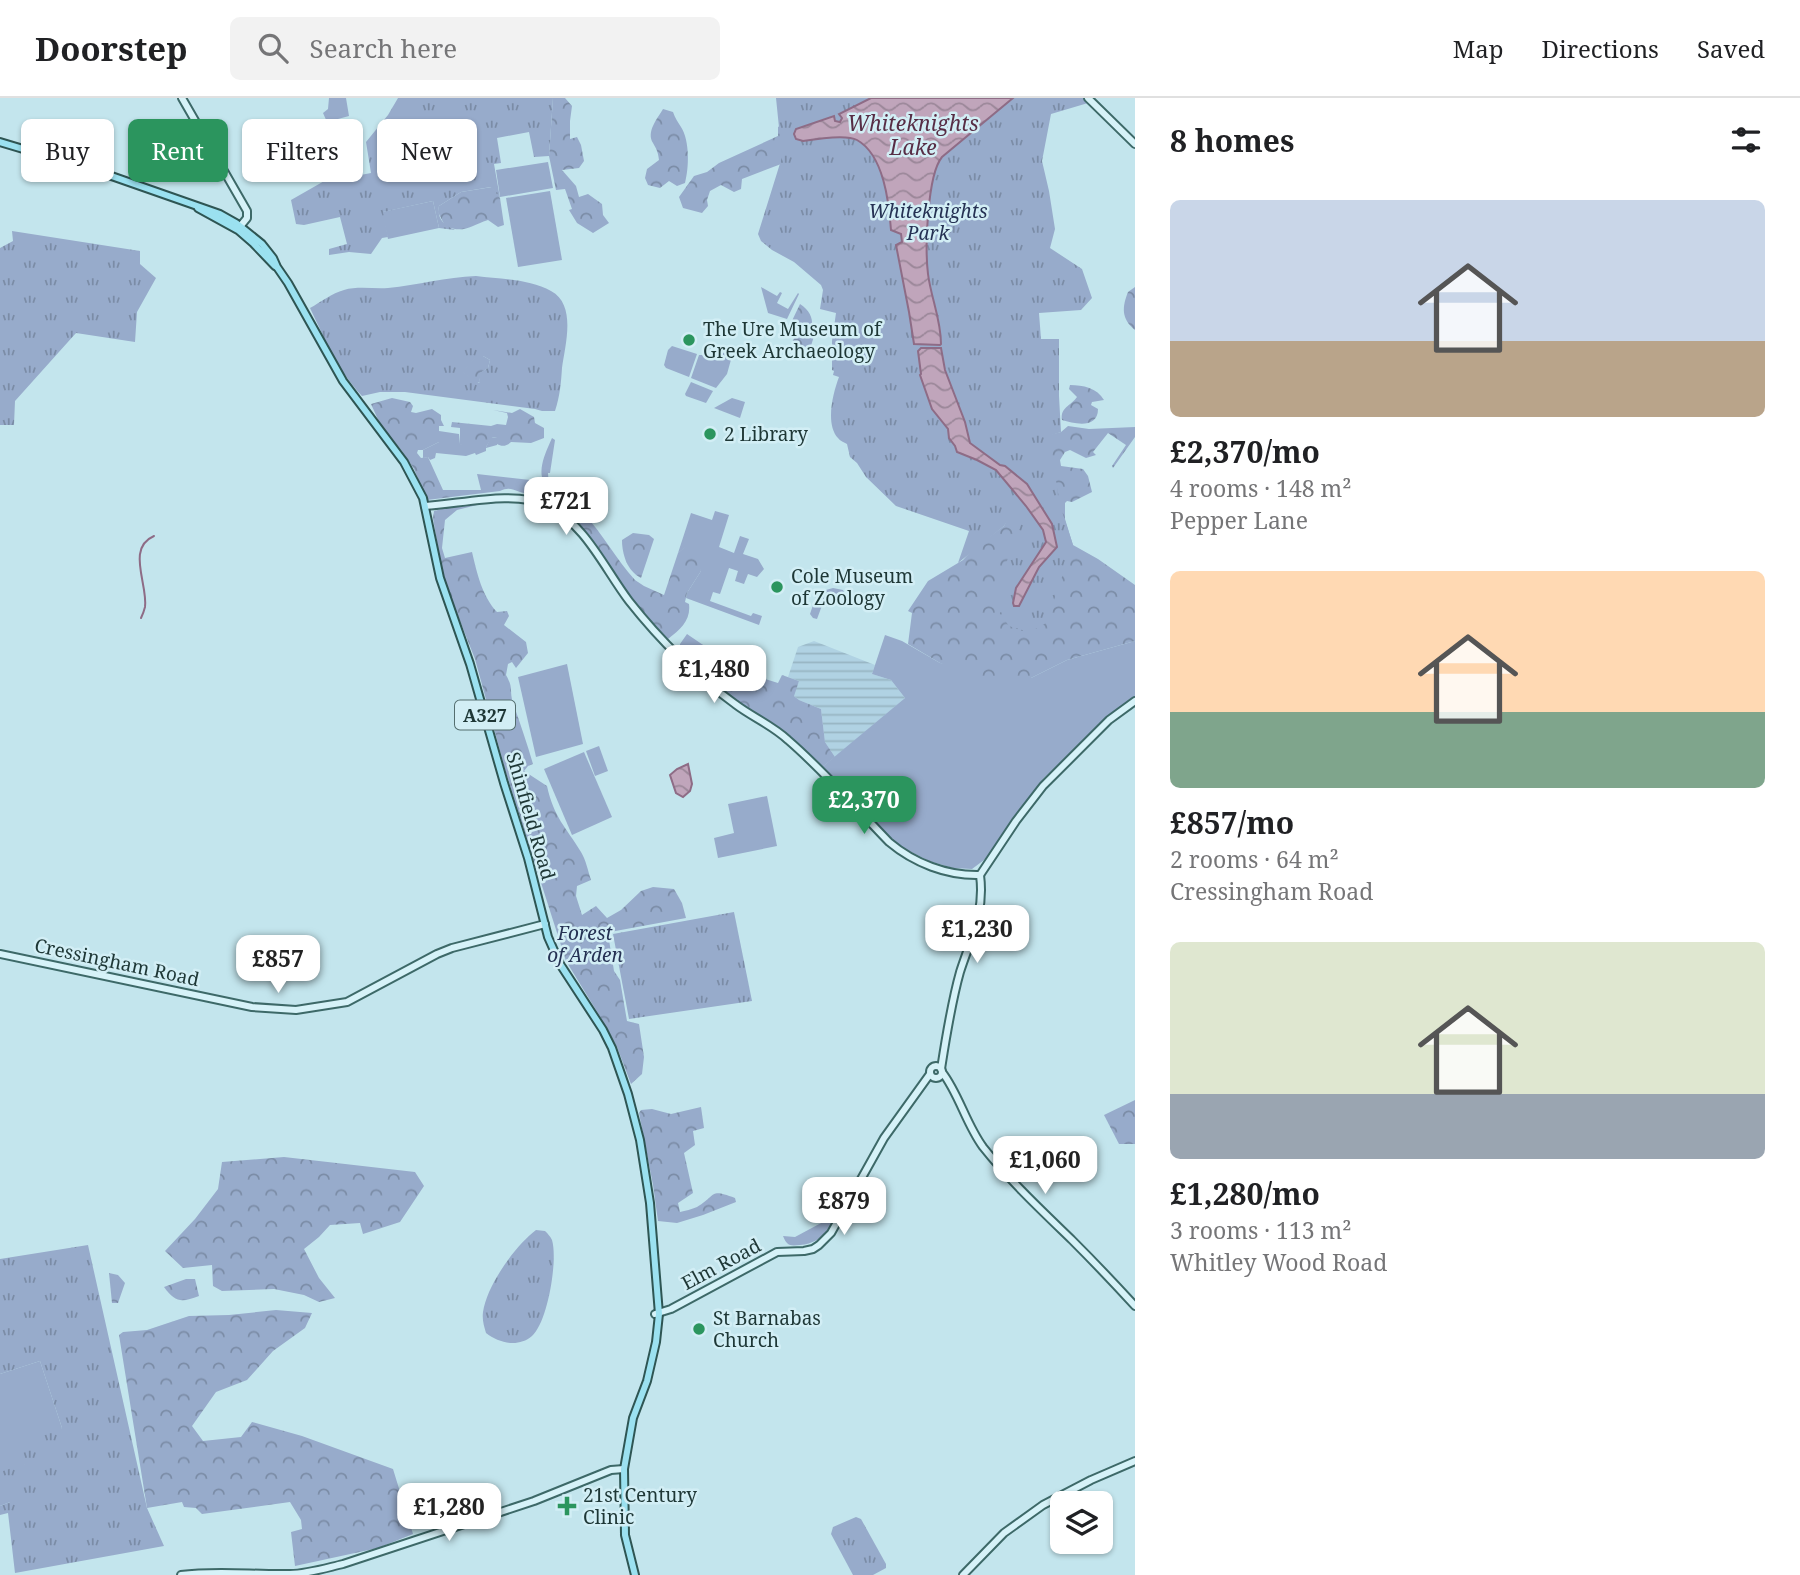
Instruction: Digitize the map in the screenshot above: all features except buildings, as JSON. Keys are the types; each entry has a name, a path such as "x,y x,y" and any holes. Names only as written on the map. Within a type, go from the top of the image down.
{"main road":[{"name":"A327","path":"0,142 100,172 194,205 239,228"},
{"name":"Shinfield Road","path":"239,228 277,267 288,283 343,382 404,461 423,498 440,578 471,664 552,948 603,1030 625,1084 640,1140 651,1210 657,1314 655,1347 634,1418 624,1469 624,1525 635,1575"}],"street":[{"path":"182,98 244,204 247,218 239,228"},
{"path":"1088,98 1135,144"},
{"path":"425,506 513,498 537,501 560,513 582,535 631,603 672,650 728,699 788,740 889,842 929,866 952,873 980,875 1016,821 1044,786 1109,720 1135,701"},
{"name":"Elm Road","path":"657,1314 777,1252 804,1251 819,1245 831,1233 894,1122 936,1073 943,1054 960,973 978,919 982,898 980,875"},
{"name":"Cressingham Road","path":"0,954 252,1007 304,1009 347,1002 407,968 452,948 545,924"},
{"path":"936,1073 951,1087 981,1144 1002,1169 1135,1306"},
{"path":"963,1575 1003,1533 1035,1510 1135,1460"},
{"path":"181,1575 219,1572 290,1575 322,1570 534,1501 611,1471 624,1469"}],"shaded area":[{"path":"814,641 875,665 872,674 891,680 905,698 835,757 825,742 821,709 793,695 799,681 788,677 798,647"}],"green space":[{"path":"329,98 346,98 349,116 326,119 323,113 328,109"},
{"path":"398,98 553,98 549,156 534,157 529,132 497,138 501,163 494,164 500,198 491,187 461,192 439,206 442,221 455,230 439,228 433,201 383,212 388,237 382,238 371,254 349,252 329,255 329,249 347,244 340,217 304,225 296,224 291,200 322,182 363,182 363,175 371,173 366,142 377,128 377,182 477,182 477,119 385,119"},
{"path":"553,98 565,98 572,106 570,139 577,137 584,161 579,168 562,170 576,186 579,197 588,194 602,204 603,215 609,223 593,233 577,223 569,210 572,209 565,189 556,190 549,156"},
{"name":"Whiteknights Park","path":"776,98 1084,98 1088,103 1051,114 1042,161 1055,229 1050,248 1082,269 1092,298 1081,310 1039,313 1041,339 1059,339 1061,432 1049,436 1060,505 1073,545 1046,623 1028,633 1009,626 996,608 1006,563 1018,537 1019,523 1010,517 1004,526 958,563 969,531 896,506 866,477 850,457 847,444 834,432 831,408 839,377 833,375 832,370 836,313 820,309 823,290 821,285 794,262 772,250 761,241 758,234 782,157"},
{"path":"663,109 673,112 684,133 688,162 685,183 677,186 669,181 660,188 648,185 645,178 647,169 659,160 651,134"},
{"path":"798,114 781,164 742,179 741,189 734,192 721,185 710,191 708,206 702,213 683,208 679,197 694,176 778,136 778,127"},
{"path":"548,162 553,188 500,197 496,170"},
{"path":"492,187 500,198 504,225 498,227 488,220 462,229 445,226 438,212 439,206 461,192"},
{"path":"550,191 562,260 518,267 506,198"},
{"path":"433,201 439,228 388,239 382,212"},
{"path":"12,231 140,251 140,264 156,278 137,312 135,342 76,333 15,401 14,425 0,425 0,248 13,241"},
{"path":"465,277 524,282 543,287 559,297 567,315 567,337 555,411 405,392 380,392 362,396 339,365 310,308 335,293 349,289 388,288","holes":["477,356 490,360 488,368 478,374 478,383 474,377 463,372"]},
{"path":"761,287 777,296 782,293 777,303 788,309 799,294 787,319 768,313"},
{"path":"1135,287 1135,330 1127,322 1124,308 1128,292"},
{"path":"800,304 810,314 815,333 810,349 792,342 795,337 790,325"},
{"path":"672,346 697,354 689,377 664,365 668,350"},
{"path":"711,348 732,356 727,374 716,388 691,378 699,355 704,355"},
{"path":"477,355 490,360 488,368 479,374 480,382 477,383 462,372"},
{"path":"691,382 713,391 706,403 686,396"},
{"path":"1070,385 1089,388 1104,400 1092,402 1091,405 1098,409 1094,420 1079,424 1062,420 1064,409 1077,397 1069,389"},
{"path":"392,398 410,402 413,406 411,412 432,409 441,415 444,426 439,426 439,442 418,450 417,453 421,458 428,457 443,490 481,490 477,474 539,481 548,491 584,514 635,580 664,595 678,553 687,545 699,552 701,571 687,593 685,602 689,604 689,610 684,624 668,639 633,600 589,537 565,511 551,502 534,494 512,489 427,500 414,469 380,424 371,404"},
{"path":"732,398 745,402 740,418 714,408"},
{"path":"520,409 534,417 535,423 544,428 544,438 531,443 511,442 503,446 497,444 497,438 492,437 486,447 474,451 460,444 460,428 451,427 452,422 506,425 507,413 493,410 512,413"},
{"path":"1068,426 1089,429 1135,427 1135,437 1113,468 1126,445 1108,433 1093,452 1096,455 1086,458 1070,450 1065,452 1060,460 1061,466 1083,469 1088,476 1092,492 1065,503 1065,519 1073,545 1135,585 1135,641 1067,660 1031,678 983,679 940,663 908,644 912,613 908,611 928,581 963,560 1004,526 1049,435 1061,432"},
{"path":"439,431 459,434 460,444 486,447 491,437 497,438 497,445 476,455 436,453 435,458 430,460 428,457 423,458 423,450 439,442"},
{"path":"552,438 555,440 548,473 549,490 542,478 542,471"},
{"name":"Forest of Arden","path":"485,503 457,510 445,520 442,548 445,558 472,552 487,599 497,612 507,611 509,616 504,625 526,642 528,653 516,668 512,662 508,664 506,675 533,764 524,771 547,786 557,814 584,858 591,880 577,886 576,896 582,915 596,906 607,918 621,910 641,891 653,887 674,889 686,918 610,932 614,971 620,980 627,1021 639,1024 644,1057 642,1074 631,1084 607,1028 566,961 506,773 475,659 443,578 434,511"},
{"path":"715,511 729,515 719,547 734,553 740,536 749,539 743,554 758,559 764,569 757,577 748,574 744,584 735,581 738,571 729,568 720,594 713,592 710,601 751,616 753,613 762,616 759,625 686,598 701,571 687,546 678,553 691,513 712,520"},
{"path":"633,533 649,535 654,539 641,578 629,567 623,551 622,540"},
{"path":"833,588 843,590 844,598 827,592 817,619 813,618 810,614 819,592"},
{"path":"687,634 709,649 717,664 778,683 782,675 799,681 794,696 821,709 825,742 835,757 821,768 788,738 714,684 680,650 680,644"},
{"path":"885,635 902,641 940,663 1031,678 1067,660 1135,641 1135,697 1111,715 1044,778 984,860 972,869 953,868 929,861 897,845 821,768 905,698 891,680 872,674"},
{"path":"567,664 583,744 536,757 518,677"},
{"path":"599,746 608,771 595,776 586,751"},
{"path":"584,752 612,817 572,835 544,769"},
{"path":"767,796 777,846 718,858 714,838 734,833 728,804"},
{"path":"734,912 752,1001 629,1019 613,934"},
{"path":"1135,1100 1135,1144 1119,1144 1104,1115"},
{"path":"701,1107 704,1128 693,1131 695,1145 684,1153 693,1193 678,1203 680,1212 697,1207 717,1193 735,1198 736,1202 677,1223 658,1221 639,1113 641,1110 652,1109 671,1114"},
{"path":"284,1157 415,1172 424,1186 400,1222 363,1234 360,1223 330,1225 304,1249 319,1278 335,1298 319,1302 304,1295 274,1289 222,1291 213,1286 212,1265 183,1268 165,1251 218,1189 222,1162"},
{"path":"839,1195 843,1203 822,1236 809,1243 788,1244 783,1236 795,1237 823,1222 835,1209"},
{"path":"536,1230 548,1234 554,1249 553,1275 543,1318 538,1329 527,1340 503,1342 486,1333 483,1312 486,1301 503,1267"},
{"path":"88,1245 147,1508 164,1546 15,1573 8,1513 0,1515 0,1506 10,1502 0,1472 25,1464 20,1442 62,1428 40,1361 0,1374 0,1259"},
{"path":"109,1273 118,1275 125,1283 118,1303 112,1303"},
{"path":"186,1279 195,1279 199,1296 179,1300 164,1287"},
{"path":"276,1310 312,1313 305,1328 273,1351 247,1380 216,1392 192,1426 203,1441 241,1437 252,1422 302,1436 393,1469 413,1534 378,1548 295,1566 291,1532 302,1529 301,1520 290,1502 202,1514 196,1508 184,1507 182,1502 147,1508 119,1335 123,1332 147,1330 189,1316"},
{"path":"40,1361 62,1428 25,1464 10,1502 0,1506 0,1374"},
{"path":"856,1517 861,1519 886,1564 886,1568 873,1575 853,1575 831,1534 833,1527"}],"water":[{"name":"Whiteknights Lake","path":"871,98 1013,98 942,157 937,166 930,196 927,248 928,274 939,326 940,345 914,344 896,245 902,242 901,234 891,230 883,180 873,157 866,147 852,138 803,141 796,139 794,134 796,129 834,116 835,121 840,122 842,118 839,114"},
{"path":"921,348 941,348 945,370 970,443 1027,484 1052,524 1057,547 1039,567 1019,606 1014,606 1013,603 1016,588 1046,542 1043,530 996,470 957,452 949,438 948,429 932,409 920,375 918,351"},
{"path":"688,764 692,784 690,791 683,797 676,793 670,775"}],"waterway":[{"path":"141,618 145,607 140,567 141,549 154,536"}],"place":[{"name":"The Ure Museum of Greek Archaeology","path":"689,340"},
{"name":"2 Library","path":"710,434"},
{"name":"Cole Museum of Zoology","path":"777,587"},
{"name":"St Barnabas Church","path":"699,1329"},
{"name":"21st Century Clinic","path":"567,1506"}]}
